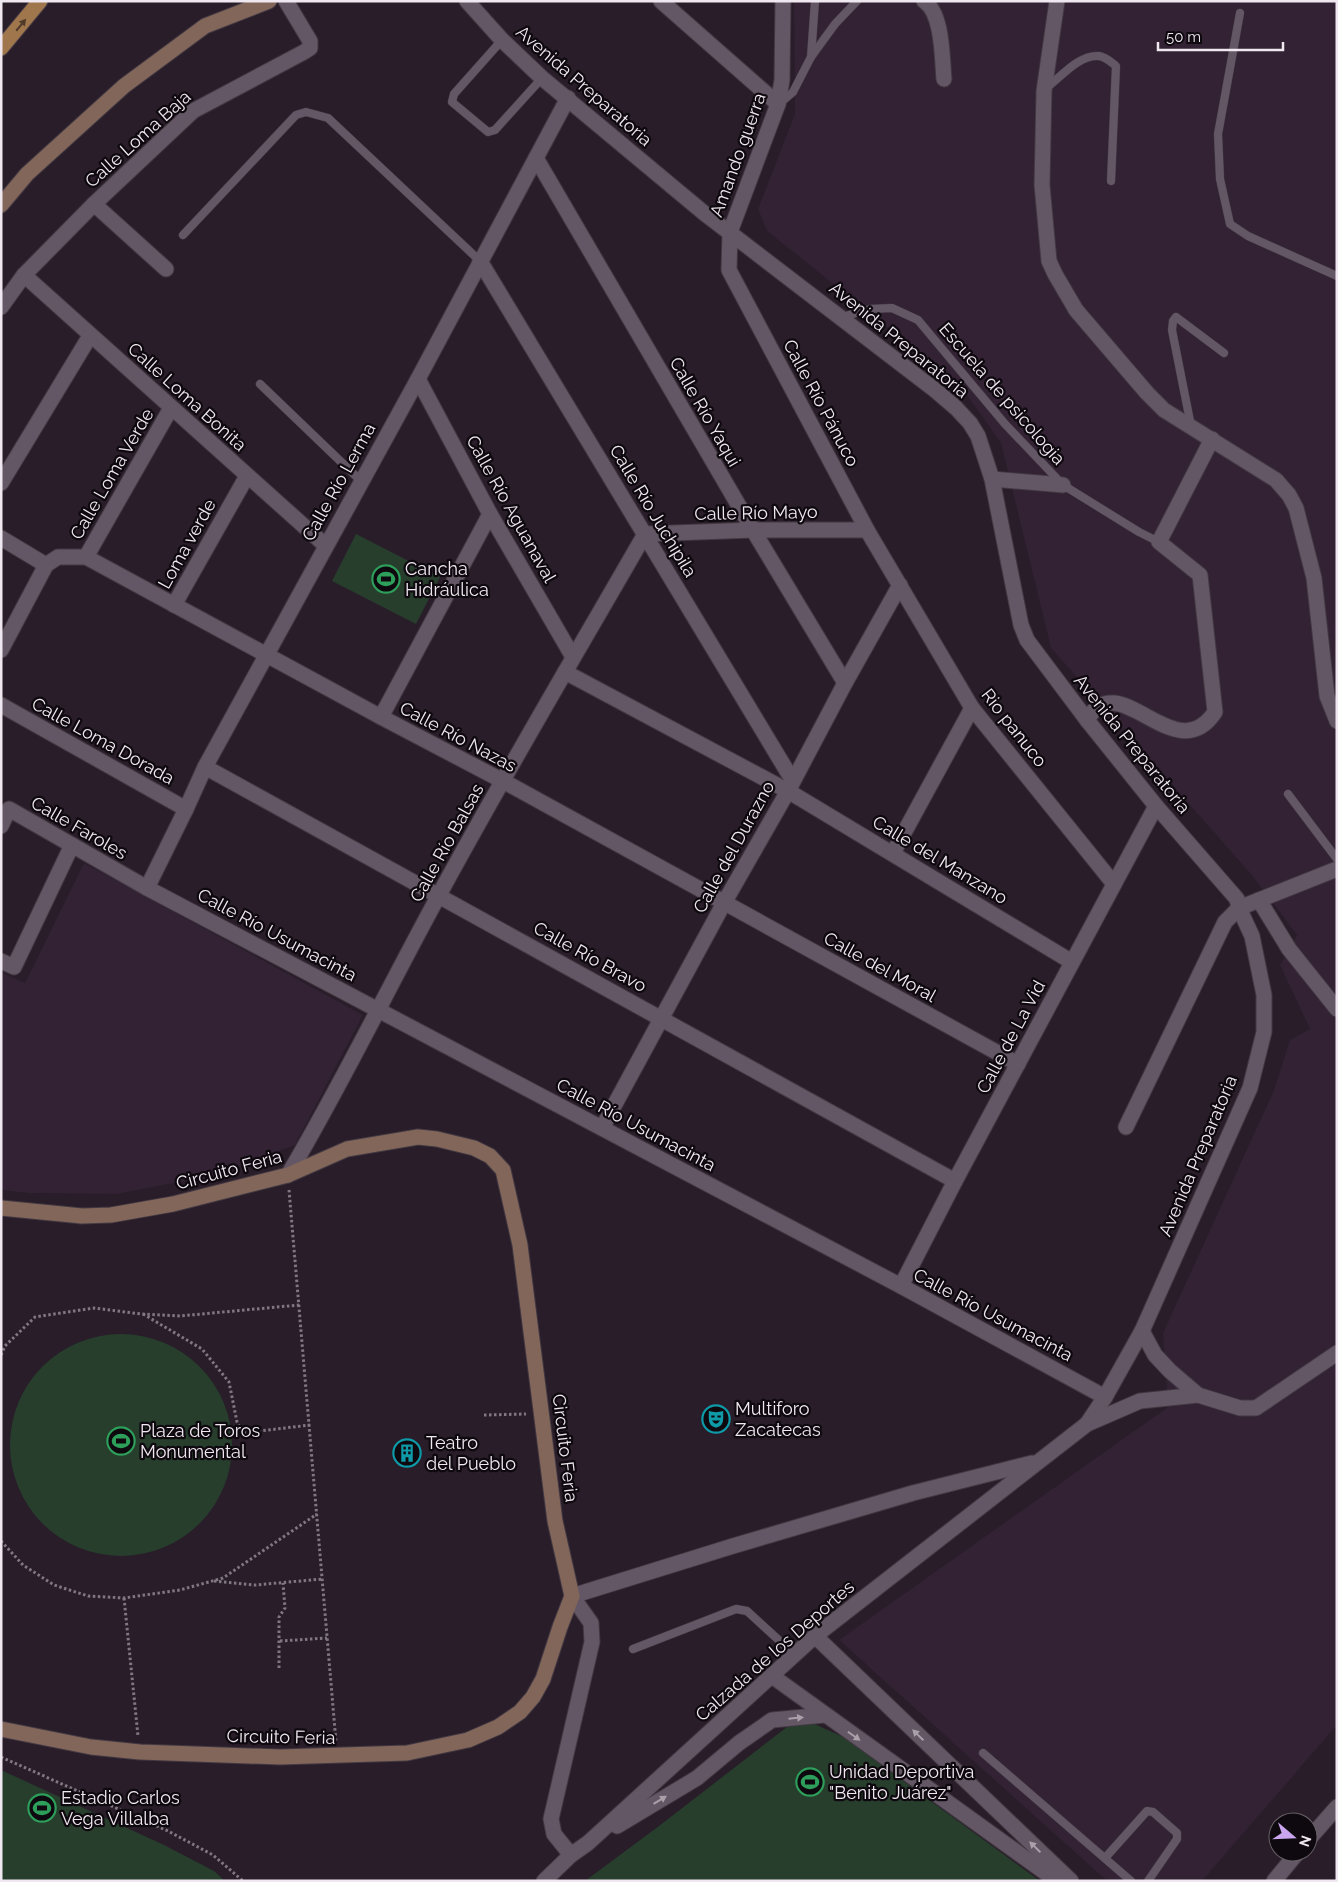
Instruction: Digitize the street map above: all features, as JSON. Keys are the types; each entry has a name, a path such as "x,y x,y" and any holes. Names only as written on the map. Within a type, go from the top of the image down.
{"main road":[{"path":"1,48 40,1"}],"street":[{"path":"1,205 26,174 124,86 205,26 269,1"},
{"name":"Calle Loma Baja","path":"1,308 24,276 94,204 193,111 310,48 310,41 286,1"},
{"name":"Avenida Preparatoria","path":"467,1 502,40 542,78 704,213 936,390 970,423 978,436 992,479 1021,625 1026,640 1156,806 1237,899 1239,908 1252,936 1264,995 1264,1032 1250,1088 1142,1331 1105,1397 1087,1424"},
{"path":"660,1 778,104"},
{"name":"Amando guerra","path":"730,232 778,104 782,80 783,1"},
{"path":"924,1 928,4 938,22 944,79"},
{"path":"1057,1 1044,91 1042,185 1049,262 1076,310 1164,410 1276,480 1289,495 1296,508 1314,578 1327,696 1337,721"},
{"name":"Calle Río Lerma","path":"147,888 205,767 325,544 418,379 568,98"},
{"name":"Calle Río Yaqui","path":"536,158 753,530 845,683"},
{"path":"94,204 166,270"},
{"name":"Calle Río Pánuco","path":"730,232 729,270 867,530 900,585"},
{"name":"Calle Río Juchipila","path":"480,261 645,534 790,786"},
{"name":"Calle Loma Bonita","path":"24,276 325,544"},
{"path":"1,483 90,336"},
{"name":"Calle Río Aguanaval","path":"418,379 490,514 574,657"},
{"name":"Calle Loma Verde","path":"86,557 171,408"},
{"path":"1087,720 1090,713 1102,703 1118,702 1175,730 1190,731 1208,722 1215,712 1200,575 1159,542 1212,439"},
{"name":"Loma verde","path":"46,565 58,557 86,557 174,605 247,476"},
{"path":"992,479 1063,485"},
{"path":"381,717 490,514"},
{"name":"Calle Río Mayo","path":"645,534 753,530 867,530"},
{"name":"Calle Río Balsas","path":"288,1174 314,1130 439,895 645,534"},
{"path":"1,538 46,565 1,650"},
{"name":"Calle del Durazno","path":"602,1128 900,585"},
{"name":"Rio panuco","path":"900,585 972,708 1114,884"},
{"name":"Calle Río Nazas","path":"174,605 503,781 724,903"},
{"path":"565,672 790,786"},
{"name":"Calle Loma Dorada","path":"1,705 186,809"},
{"path":"893,853 972,708"},
{"name":"Calle Río Bravo","path":"205,767 955,1181"},
{"name":"Calle del Manzano","path":"790,786 893,853 1072,962"},
{"name":"Calle de La Vid","path":"901,1286 955,1181 1156,806"},
{"name":"Calle Faroles","path":"1,826 8,809 147,888"},
{"path":"1,961 14,967 72,845"},
{"path":"1126,1126 1225,922 1239,908 1337,869"},
{"name":"Calle Río Usumacinta","path":"147,888 901,1286 1105,1397"},
{"path":"1259,900 1289,948 1337,1008"},
{"name":"Calle del Moral","path":"724,903 1018,1064"},
{"name":"Circuito Feria","path":"1,1208 82,1216 111,1215 173,1204 288,1174 347,1149 418,1137 437,1139 474,1148 490,1156 503,1170 520,1245 555,1521 572,1596 543,1679 533,1697 520,1712 498,1727 468,1740 407,1753 338,1757 280,1757 140,1752 91,1747 1,1729"},
{"path":"1142,1331 1155,1355 1198,1396"},
{"path":"1087,1424 1140,1401 1198,1396 1240,1408 1256,1408 1337,1353"},
{"name":"Calzada de los Deportes","path":"544,1881 570,1855 588,1843 815,1636 1087,1424"},
{"path":"570,1855 554,1834 551,1818 592,1642 591,1623 572,1596 913,1493 1038,1462"},
{"path":"815,1636 1071,1881"},
{"path":"772,1676 1058,1881"},
{"path":"588,1843 697,1778 739,1743 772,1720 825,1714"},
{"path":"1318,1830 1335,1812"},
{"path":"1274,1881 1290,1862"}],"lane":[{"path":"811,57 815,1"},
{"path":"778,104 793,92 811,57 835,24 857,1"},
{"path":"1240,13 1218,134 1220,179 1230,224 1248,236 1337,276"},
{"path":"502,40 454,94 452,102 488,132 495,130 542,78"},
{"path":"1044,91 1082,59 1098,56 1107,59 1116,66 1111,181"},
{"path":"183,235 296,115 306,112 328,118 480,261"},
{"name":"Escuela de psicologia","path":"842,317 870,309 892,308 918,320 1005,424 1063,485 1139,532 1159,542"},
{"path":"1191,426 1172,330 1173,321 1176,317 1224,353"},
{"path":"260,384 362,481"},
{"path":"1288,794 1337,859"},
{"path":"633,1649 736,1609 747,1611 795,1655"},
{"path":"983,1753 1132,1881"},
{"path":"1105,1858 1147,1811 1153,1812 1177,1834 1177,1839 1148,1881"}],"path":[{"path":"288,1174 338,1757"},
{"path":"1,1355 5,1346 35,1317 94,1308 142,1314 180,1316 298,1305"},
{"path":"142,1314 202,1349 229,1382 237,1422 243,1433 310,1425"},
{"path":"484,1415 542,1413"},
{"path":"1,1542 24,1565 54,1585 88,1596 124,1598 180,1590 223,1578 318,1514"},
{"path":"211,1581 255,1585 323,1579"},
{"path":"280,1668 279,1617 285,1608 283,1583"},
{"path":"124,1598 140,1752"},
{"path":"280,1641 327,1638"},
{"path":"1,1757 168,1831 213,1855 243,1881"}],"shaded area":[{"path":"794,1 1337,1 1337,1725 1202,1881 1107,1881 839,1640 1168,1407 1163,1333 1274,1090 1290,1040 1310,1029 1280,965 1297,935 1251,874 1051,648 1001,443 959,384 767,231 758,209 795,114"},
{"path":"84,863 363,1015 295,1145 215,1175 117,1194 29,1193 1,1190 1,972 25,983"}],"green space":[{"name":"Cancha Hidráulica","path":"356,534 440,577 416,624 332,581"},
{"name":"Plaza de Toros Monumental","path":"110,1334 132,1334 164,1342 183,1352 200,1366 214,1383 224,1402 230,1423 232,1445 230,1467 224,1488 214,1507 200,1524 183,1538 153,1552 132,1556 110,1556 89,1552 59,1538 35,1516 28,1507 14,1477 10,1456 10,1434 14,1413 28,1383 50,1359 59,1352 89,1338"},
{"name":"Unidad Deportiva \"Benito Juárez\"","path":"796,1720 808,1721 843,1737 1040,1881 585,1881"},
{"name":"Estadio Carlos Vega Villalba","path":"1,1770 164,1845 214,1871 225,1881 1,1881"}],"place":[{"name":"Cancha Hidráulica","path":"386,579"},
{"name":"Multiforo Zacatecas","path":"716,1419"},
{"name":"Plaza de Toros Monumental","path":"121,1441"},
{"name":"Teatro del Pueblo","path":"407,1453"},
{"name":"Unidad Deportiva \"Benito Juárez\"","path":"810,1782"},
{"name":"Estadio Carlos Vega Villalba","path":"42,1808"}]}
